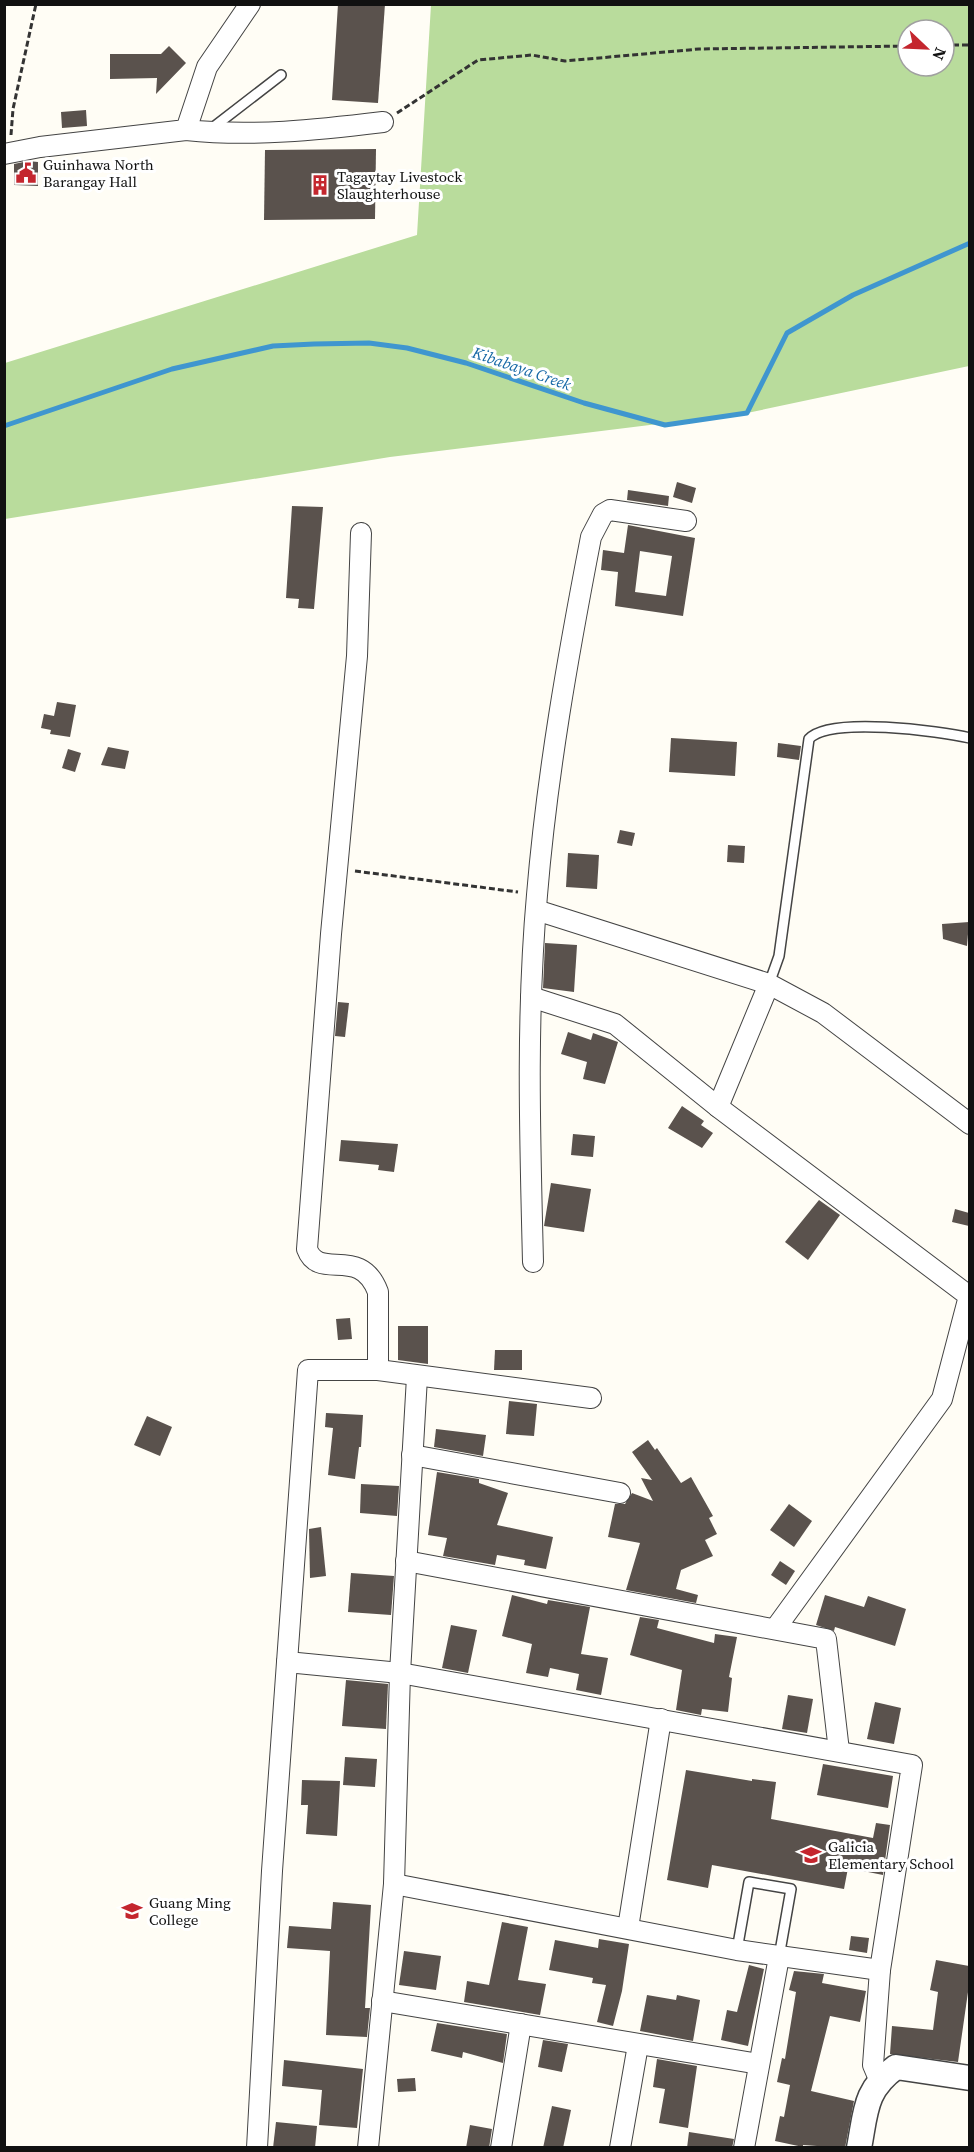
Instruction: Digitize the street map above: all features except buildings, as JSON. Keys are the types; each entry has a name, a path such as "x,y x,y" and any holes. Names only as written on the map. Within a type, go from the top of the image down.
{"street":[{"path":"186,130 207,67 250,4"},
{"path":"7,154 40,147 186,130 224,134 319,130 383,122"},
{"path":"533,1262 530,1136 531,997 536,902 559,702 591,537 603,514 610,510 686,521"},
{"path":"361,533 357,656 307,1249 315,1261 323,1264 353,1265 366,1271 374,1282 378,1292 378,1370"},
{"path":"536,902 769,984 823,1013 969,1124"},
{"path":"718,1107 769,984"},
{"path":"531,997 615,1024 718,1107 969,1296 942,1399 775,1629"},
{"path":"257,2148 272,1871 308,1370 378,1370 417,1377 591,1398"},
{"path":"368,2148 394,1884 399,1673 417,1377"},
{"path":"412,1455 620,1493"},
{"path":"406,1562 826,1639 838,1751"},
{"path":"287,1662 399,1673 912,1765 880,1971 873,2065 879,2079"},
{"path":"628,1928 661,1719"},
{"path":"394,1884 737,1950 880,1971"},
{"path":"744,2148 779,1957"},
{"path":"382,2001 759,2064"},
{"path":"501,2148 521,2024"},
{"path":"620,2148 638,2045"},
{"path":"859,2148 870,2093 879,2079 896,2067 969,2078"}],"lane":[{"path":"206,132 282,75"},
{"path":"769,984 779,956 809,739 814,734 826,731 875,727 936,730 969,738"},
{"path":"737,1950 749,1882 791,1888 779,1957"}],"path":[{"path":"7,154 13,109 36,4"},
{"path":"383,122 478,60 532,56 565,61 699,49 896,46"},
{"path":"338,869 536,902"}],"green space":[{"path":"431,5 969,5 969,366 747,413 390,457 5,519 5,363 417,235"}],"waterway":[{"name":"Kibabaya Creek","path":"4,426 172,369 273,346 369,343 407,348 466,363 584,403 665,425 747,413 787,333 853,295 970,243"}],"place":[{"name":"Guinhawa North Barangay Hall","path":"26,173"},
{"name":"Tagaytay Livestock Slaughterhouse","path":"320,185"},
{"name":"Galicia Elementary School","path":"811,1855"},
{"name":"Guang Ming College","path":"132,1911"}]}
